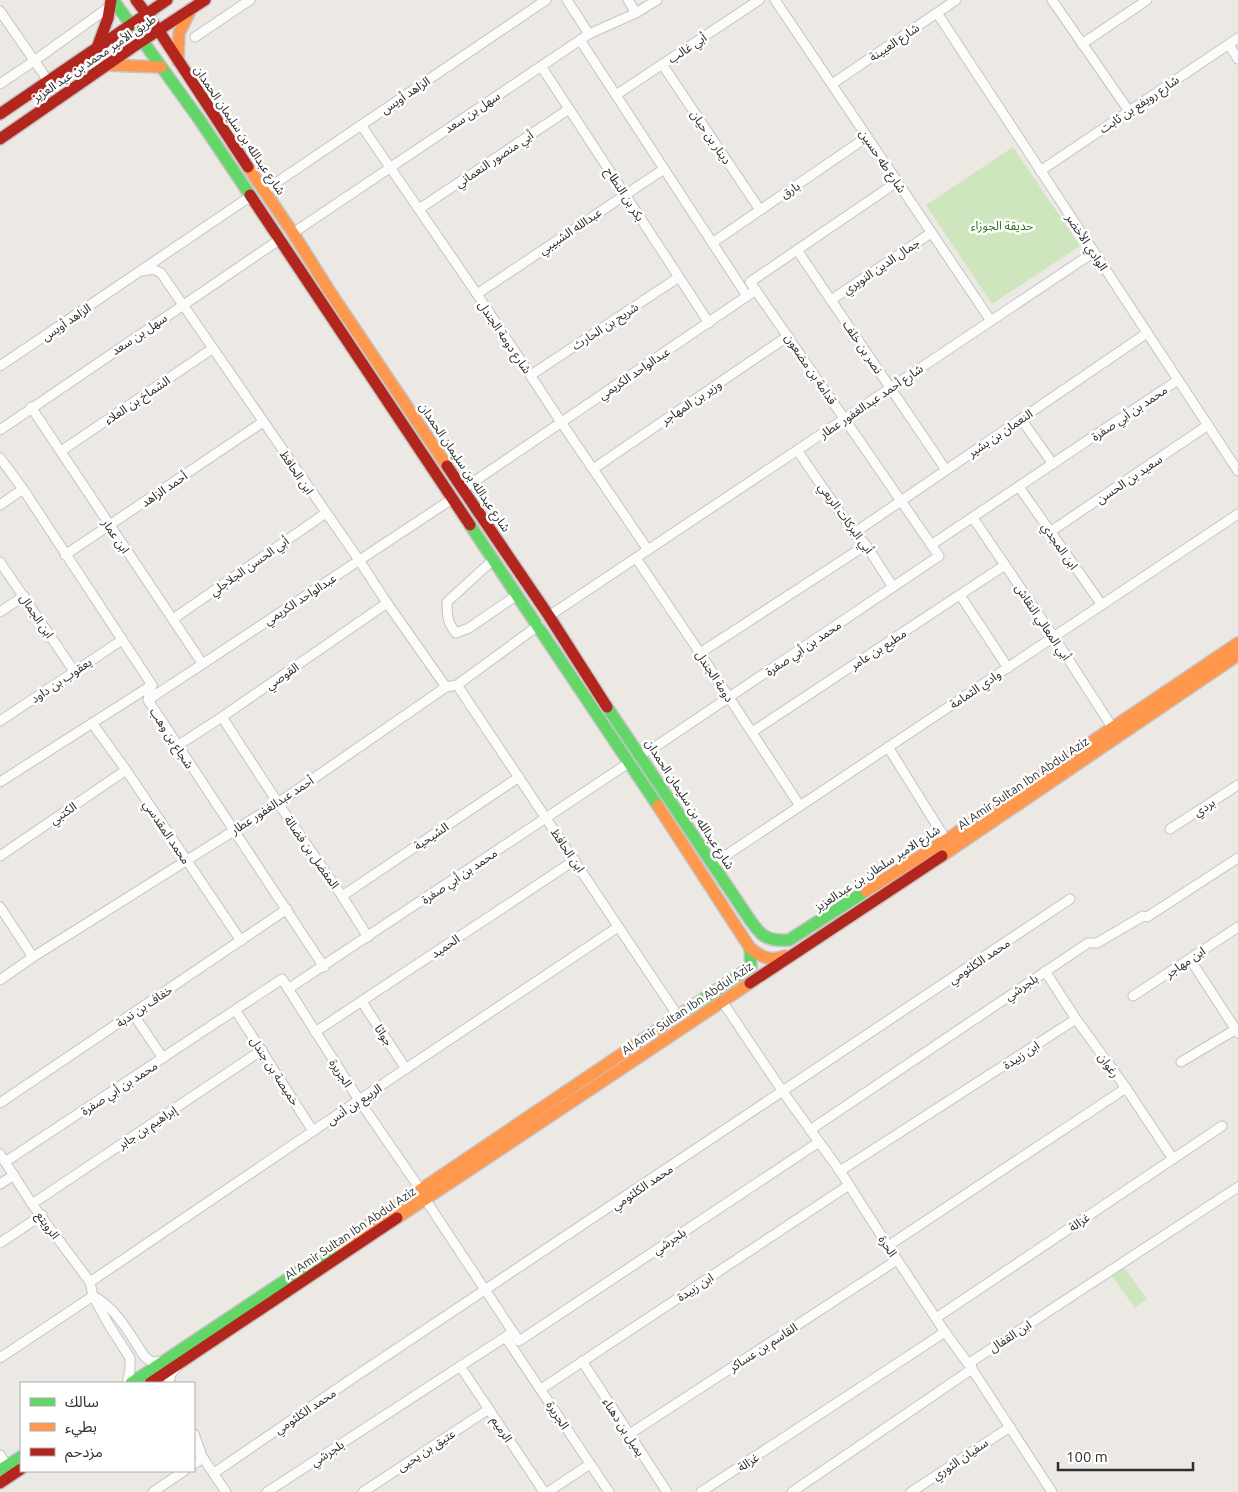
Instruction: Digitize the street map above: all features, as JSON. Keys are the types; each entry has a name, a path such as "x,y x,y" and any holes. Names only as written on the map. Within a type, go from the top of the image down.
{"street":[{"name":"شارع عبدالله بن سليمان الحمدان","path":"136,0 159,31 332,295 549,616 603,701 767,944 767,957"},
{"name":"طريق الأمير محمد بن عبد العزيز","path":"0,114 167,0"},
{"name":"طريق الأمير محمد بن عبد العزيز","path":"0,139 106,65 145,46 159,31 205,0"},
{"path":"195,37 250,0"},
{"name":"الزاهد أويس","path":"264,191 546,0"},
{"path":"567,0 589,34"},
{"path":"628,0 636,13"},
{"name":"سهل بن سعد","path":"293,233 589,34 636,13 657,0"},
{"name":"أبي غالب","path":"616,95 759,0"},
{"name":"شارع العيينة","path":"832,84 956,0"},
{"path":"1052,0 1129,111"},
{"path":"1082,44 1147,0"},
{"name":"شارع طه حسين","path":"780,1 832,84 991,321"},
{"path":"114,2 193,111 256,203 493,560 539,624 750,948 767,957 781,958 805,946"},
{"path":"97,48 114,2"},
{"path":"0,84 114,2"},
{"path":"178,61 179,33 191,9"},
{"path":"0,11 49,82"},
{"name":"الوادي الأخضر","path":"936,13 1238,471"},
{"name":"شارع رويفع بن ثابت","path":"1040,171 1238,38"},
{"path":"580,40 747,296"},
{"path":"1229,45 1238,59"},
{"name":"دينار بن حيان","path":"662,64 760,210"},
{"path":"106,65 161,67"},
{"name":"بكر بن النطاح","path":"541,66 709,323"},
{"name":"أبي منصور النعماني","path":"419,209 569,109"},
{"name":"شارع دومة الجندل","path":"361,124 648,550"},
{"name":"بارق","path":"712,243 867,137"},
{"name":"عبدالله الشبيبي","path":"477,294 664,169"},
{"path":"797,250 897,182"},
{"name":"الزاهد أويس","path":"0,366 143,271 245,200 250,199 256,203"},
{"name":"جمال الدين النويري","path":"831,300 931,232"},
{"name":"سهل بن سعد","path":"0,430 31,407 279,240"},
{"name":"قدامة بن مضعون","path":"797,250 750,282 938,556"},
{"name":"نصر بن خلف","path":"797,250 946,470"},
{"name":"شارع أحمد عبدالغفور عطار","path":"648,550 1094,252"},
{"name":"ابن الحافظ","path":"143,271 154,269 161,273 446,686"},
{"name":"شريح بن الحارث","path":"531,375 679,277"},
{"name":"عبدالواحد الكريمي","path":"464,490 756,290"},
{"name":"النعمان بن بشير","path":"854,533 1147,333"},
{"name":"وزير بن المهاجر","path":"593,469 788,336"},
{"name":"الشماخ بن العلاء","path":"61,452 212,349"},
{"name":"محمد بن أبي صفرة","path":"931,546 1178,380"},
{"name":"ابن عمار","path":"31,407 202,663"},
{"path":"1021,418 1053,464"},
{"name":"أحمد الزاهد","path":"65,555 264,422"},
{"name":"سعيد بن الحسن","path":"1050,532 1208,425"},
{"name":"أبي البركات الربعي","path":"797,450 854,533 866,545 893,587"},
{"path":"0,458 23,489 152,686 0,782"},
{"name":"ابن المجدي","path":"1019,486 1102,605"},
{"path":"0,505 23,489"},
{"name":"عبدالواحد الكريمي","path":"148,700 452,498"},
{"name":"أبي الحسن الجلاجلي","path":"173,619 326,513"},
{"name":"وادي الثمامة","path":"713,864 1238,514"},
{"name":"أبي المعالي النقاش","path":"973,518 1054,637 1112,727"},
{"path":"700,653 866,545"},
{"path":"549,616 648,550"},
{"name":"محمد بن أبي صفرة","path":"640,754 652,749 729,698 938,556"},
{"name":"دومة الجندل","path":"636,558 800,806"},
{"path":"493,560 447,602 447,617 450,626 456,632 469,628 516,594"},
{"name":"ابن الجمال","path":"0,562 74,671"},
{"name":"مطيع بن عامر","path":"752,732 1005,565"},
{"path":"960,595 1008,668"},
{"path":"0,612 24,596"},
{"name":"القوصي","path":"177,746 387,603"},
{"path":"457,685 539,624"},
{"name":"يعقوب بن داود","path":"0,721 122,640"},
{"name":"شارع الامير سلطان بن عبدالعزيز","path":"761,935 777,942 790,940 946,840 1238,642"},
{"name":"Al Amir Sultan Ibn Abdul Aziz","path":"133,1382 722,1001 1238,655"},
{"name":"ابن الحافظ","path":"457,685 678,1016"},
{"name":"أحمد عبدالغفور عطار","path":"0,980 33,957 278,803 446,686 457,685"},
{"name":"شجاع بن وهب","path":"152,686 148,700 324,966"},
{"name":"المفضل بن فضالة","path":"222,717 368,937"},
{"name":"محمد المقدسي","path":"92,723 126,770 241,941"},
{"path":"888,748 946,840"},
{"name":"محمد بن أبي صفرة","path":"288,989 630,762"},
{"name":"الكتبي","path":"0,856 126,770"},
{"name":"الشيحية","path":"342,896 519,777"},
{"name":"بردي","path":"1170,829 1238,785"},
{"name":"بلجرشي","path":"810,1130 1088,943 1097,943 1143,916 1147,917 1238,858"},
{"name":"الحميد","path":"315,1032 574,860"},
{"name":"محمد الكلثومي","path":"214,1473 1070,899"},
{"path":"0,907 33,957"},
{"name":"خفاف بن ندبة","path":"0,1103 287,909"},
{"name":"ابن مهاجر","path":"1132,996 1238,926"},
{"name":"الربيع بن أنس","path":"90,1282 618,927"},
{"path":"750,948 758,950 763,947 761,935"},
{"name":"Al Amir Sultan Ibn Abdul Aziz","path":"152,1382 790,940"},
{"name":"Al Amir Sultan Ibn Abdul Aziz","path":"750,948 751,966"},
{"path":"760,976 766,969 767,957"},
{"path":"1181,1062 1237,1030 1190,959"},
{"name":"رغوان","path":"1044,971 1173,1159"},
{"name":"محمد بن أبي صفرة","path":"3,1158 164,1058 282,979"},
{"name":"الجريرة","path":"282,979 359,1100 486,1291 541,1389 609,1492"},
{"name":"الحرة","path":"722,1001 783,1092 840,1171 1052,1492"},
{"name":"جواثا","path":"362,1002 406,1069"},
{"name":"خميصة بن جندل","path":"236,1011 313,1132"},
{"path":"133,1014 164,1058"},
{"name":"ابن زبيدة","path":"840,1171 1076,1019"},
{"name":"إبراهيم بن جابر","path":"32,1204 262,1050"},
{"path":"888,1246 1126,1088"},
{"name":"غزالة","path":"936,1318 1222,1126"},
{"name":"بلجرشي","path":"519,1341 819,1142"},
{"name":"الرويتع","path":"3,1158 32,1204 90,1282 93,1296 130,1358 127,1382"},
{"path":"0,1184 14,1175"},
{"name":"ابن زبيدة","path":"541,1389 849,1185"},
{"name":"ابن القفال","path":"792,1492 972,1369 972,1362 1238,1187"},
{"path":"0,1243 42,1215"},
{"name":"القاسم بن عساكر","path":"628,1435 897,1260"},
{"path":"0,1358 93,1296 106,1302 144,1357 152,1362 166,1360"},
{"name":"غزالة","path":"702,1492 945,1332"},
{"name":"بلجرشي","path":"267,1492 509,1335"},
{"name":"الجريرة","path":"509,1335 519,1341"},
{"name":"يميل بن دهناء","path":"582,1361 628,1435 667,1492"},
{"path":"169,1382 177,1365"},
{"name":"الرميم","path":"460,1366 544,1492"},
{"name":"عتيق بن يحيى","path":"363,1492 489,1409"},
{"name":"سفيان الثوري","path":"911,1492 1010,1427"},
{"path":"195,1437 203,1458"},
{"path":"195,1448 226,1492"},
{"path":"0,1455 4,1468 20,1457"},
{"path":"195,1463 203,1458"},
{"path":"548,1492 590,1464"},
{"path":"0,1484 20,1470"},
{"path":"153,1492 183,1472"}],"green space":[{"name":"حديقة الجوزاء","path":"1013,147 1080,246 992,304 926,205"},
{"path":"1124,1267 1147,1299 1135,1308 1111,1275"}],"traffic: fast":[{"path":"113,0 199,119 250,195"},
{"path":"470,525 658,806"},
{"path":"607,707 752,923 764,936 775,940 789,940 866,891"},
{"path":"684,1012 751,967 750,948"},
{"path":"133,1382 337,1246"},
{"path":"0,1470 20,1458"}],"traffic: slow":[{"path":"178,61 179,33 191,9"},
{"path":"106,65 161,67"},
{"path":"248,167 447,466"},
{"path":"866,891 946,840 1238,643"},
{"path":"942,856 1238,655"},
{"path":"658,806 750,948 766,958 775,959 785,956"},
{"path":"397,1218 750,983"},
{"path":"337,1246 684,1012"}],"traffic: jam":[{"path":"97,48 108,18 111,0"},
{"path":"136,0 159,31 248,167"},
{"path":"0,114 167,0"},
{"path":"0,139 133,47 205,0"},
{"path":"250,195 470,525"},
{"path":"447,466 549,616 607,707"},
{"path":"750,983 942,856"},
{"path":"151,1382 397,1218"},
{"path":"0,1483 20,1470"}]}
